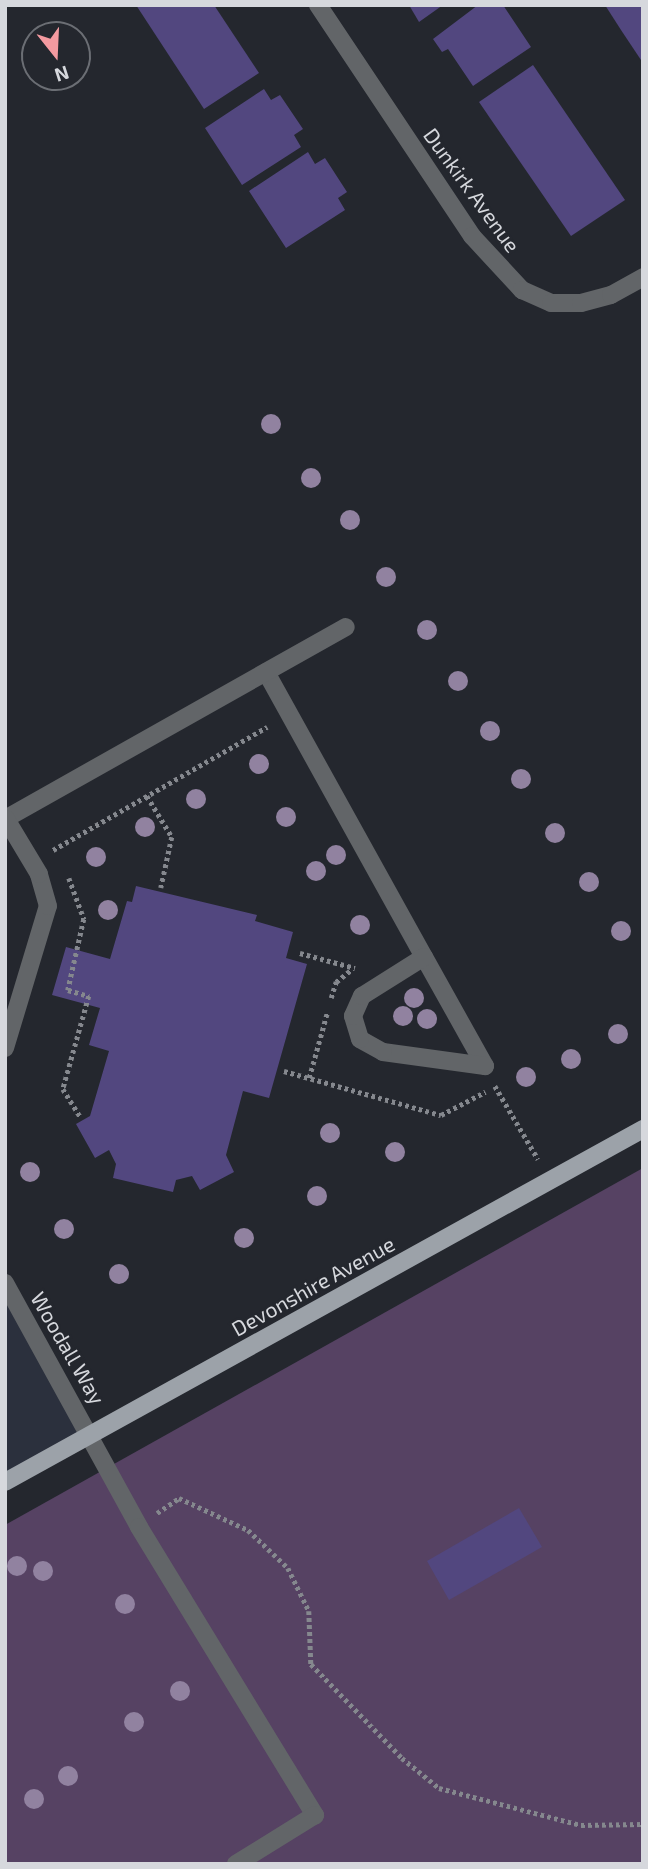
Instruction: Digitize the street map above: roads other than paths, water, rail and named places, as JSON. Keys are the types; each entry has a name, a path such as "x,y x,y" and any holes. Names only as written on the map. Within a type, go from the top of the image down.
{"main road":[{"name":"Devonshire Avenue","path":"5,1482 643,1129"}],"street":[{"name":"Dunkirk Avenue","path":"318,5 472,236 522,290 551,303 581,303 611,295 643,277"},
{"path":"5,1048 10,1012 48,906 39,874 6,819 346,627"},
{"path":"266,672 485,1066 383,1052 360,1039 353,1016 362,996 424,957"},
{"name":"Woodall Way","path":"5,1283 91,1434 139,1527 315,1815 236,1864"}]}
